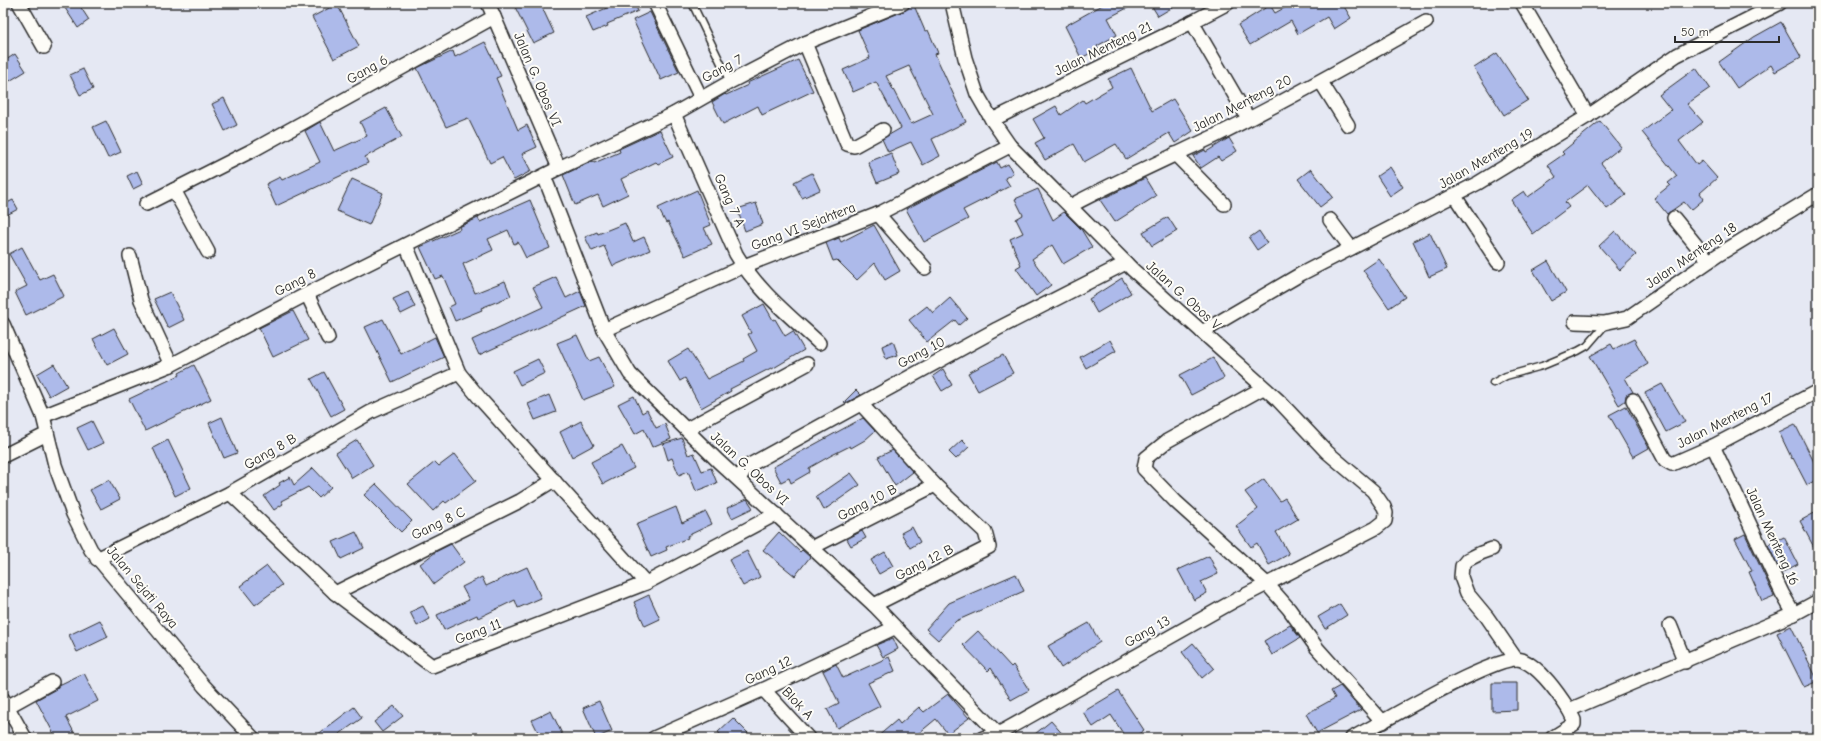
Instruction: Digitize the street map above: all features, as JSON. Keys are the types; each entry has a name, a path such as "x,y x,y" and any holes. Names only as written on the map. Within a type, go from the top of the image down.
{"street":[{"path":"19,3 44,47"},
{"name":"Jalan G. Obos VI","path":"488,3 559,168"},
{"path":"655,3 701,98"},
{"name":"Gang 7","path":"559,168 674,114 730,82 804,43 903,3"},
{"name":"Jalan G. Obos V","path":"952,3 965,58 977,94 992,120 1010,146 1126,263 1278,400 1326,452 1373,492 1384,507 1386,513 1382,524 1315,560"},
{"name":"Jalan Menteng 21","path":"992,120 1228,3"},
{"path":"1522,3 1588,116"},
{"name":"Jalan Menteng 19","path":"1202,332 1301,274 1454,195 1588,116 1678,55 1780,3"},
{"name":"Gang 6","path":"146,204 255,149 494,17"},
{"path":"1192,22 1248,118"},
{"name":"Jalan Menteng 20","path":"1070,206 1112,183 1175,154 1321,82 1426,22"},
{"path":"804,43 847,144 854,146 883,130"},
{"path":"1321,82 1348,125"},
{"name":"Gang 7 A","path":"674,114 736,254 763,291 819,343"},
{"name":"Gang VI Sejahtera","path":"604,330 744,266 878,214 1010,146"},
{"path":"1175,154 1224,204"},
{"name":"Gang 8","path":"43,416 171,365 306,294 559,168"},
{"name":"Jalan G. Obos VI","path":"544,176 604,330 630,374 687,430 874,605 894,628 1000,736"},
{"path":"174,190 208,252"},
{"name":"Jalan Menteng 18","path":"1575,322 1607,322 1627,318 1709,261 1818,194"},
{"path":"1454,195 1498,262"},
{"path":"878,214 925,268"},
{"path":"1674,218 1709,261"},
{"path":"1330,220 1350,248"},
{"path":"406,245 459,373 482,401 646,584"},
{"path":"130,256 141,300 171,365"},
{"name":"Gang 10","path":"739,479 746,467 997,329 1126,263"},
{"path":"306,294 328,338"},
{"name":"Jalan Sejati Raya","path":"3,324 43,416 55,465 73,514 97,559 204,686 253,738"},
{"path":"687,430 807,364"},
{"name":"Gang 8 B","path":"97,559 230,493 371,412 459,373"},
{"path":"1263,388 1167,441 1146,458 1143,467 1146,474 1267,584 1289,609 1317,648 1383,722"},
{"name":"Jalan Menteng 17","path":"1633,400 1664,460 1675,463 1713,446 1818,391"},
{"path":"861,404 935,485"},
{"path":"3,456 47,434"},
{"name":"Jalan Menteng 16","path":"1713,446 1782,593 1794,614"},
{"name":"Gang 8 C","path":"335,593 520,501 554,480"},
{"name":"Gang 10 B","path":"813,548 935,485"},
{"name":"Gang 12 B","path":"874,605 989,548 985,532 935,485"},
{"name":"Gang 11","path":"230,493 335,593 432,666 646,584 776,514"},
{"path":"1492,549 1467,560 1462,566 1461,577 1467,593 1487,616 1516,659"},
{"name":"Gang 13","path":"983,738 1000,736 1267,584 1315,560"},
{"path":"1569,710 1685,662 1794,614 1818,601"},
{"path":"1670,625 1685,662"},
{"name":"Gang 12","path":"654,738 764,690 894,628"},
{"path":"1352,738 1474,672 1504,661 1516,659 1521,660 1534,668 1569,710 1574,720 1574,724 1552,738"},
{"path":"25,738 5,703 52,682"},
{"name":"Blok A","path":"764,690 808,738"}],"lane":[{"path":"692,3 730,82"},
{"path":"1493,383 1506,376 1542,366 1583,348 1598,335 1607,322"}],"building":[{"path":"72,3 78,3 89,20 78,28 65,8"},
{"path":"513,3 540,3 554,33 533,43"},
{"path":"618,3 634,3 638,11 607,24 608,26 593,32 586,17"},
{"path":"911,3 913,3 925,31 928,30 938,53 935,54 966,122 932,139 940,156 923,165 911,142 888,152 882,139 901,128 876,82 853,92 843,70 870,58 858,30 906,10","holes":["909,66 933,114 911,124 886,76"]},
{"path":"1106,3 1137,3 1108,18 1117,35 1097,46 1099,49 1081,58 1065,26"},
{"path":"1150,3 1180,3 1158,16"},
{"path":"1293,3 1342,3 1351,18 1334,29 1327,17 1298,34 1291,21 1250,45 1238,25 1270,5 1275,13"},
{"path":"337,4 359,46 334,59 312,17"},
{"path":"650,12 679,72 661,80 633,20"},
{"path":"1781,22 1801,57 1775,72 1771,65 1737,88 1719,62 1754,37"},
{"path":"485,42 501,76 496,78 518,130 527,125 537,147 522,154 531,171 514,180 502,157 490,163 468,118 446,127 417,68 453,51 455,57"},
{"path":"1497,53 1528,100 1504,115 1474,68"},
{"path":"15,54 26,71 3,85 3,62"},
{"path":"798,60 813,91 762,115 758,106 723,124 712,102 725,94 726,95 748,85 747,83"},
{"path":"1131,68 1152,111 1173,99 1193,131 1175,143 1169,133 1126,159 1116,144 1084,162 1074,144 1045,160 1035,143 1044,138 1033,119 1056,106 1061,115 1083,100 1085,103 1112,87 1108,79"},
{"path":"1696,68 1710,88 1687,104 1703,122 1679,141 1697,165 1702,161 1717,178 1700,193 1704,199 1691,210 1684,202 1667,214 1654,198 1670,185 1668,183 1677,176 1642,132 1671,110 1659,95"},
{"path":"83,69 93,89 80,95 70,75"},
{"path":"224,98 237,125 225,131 212,104"},
{"path":"386,108 402,137 365,157 368,163 276,206 266,184 280,177 282,180 320,162 305,131 320,122 334,151 367,136 360,122"},
{"path":"106,121 121,152 108,158 93,127"},
{"path":"1600,121 1621,147 1601,163 1626,195 1607,209 1588,185 1565,202 1569,207 1533,234 1511,200 1524,191 1528,197 1556,177 1548,165 1564,154 1562,152"},
{"path":"660,130 673,157 658,164 656,162 621,179 628,194 603,206 598,195 575,205 563,175 593,161 594,163 620,152 619,149"},
{"path":"1229,138 1237,151 1221,161 1218,157 1201,168 1193,156 1205,150 1206,152"},
{"path":"891,153 899,174 877,183 868,162"},
{"path":"997,162 1000,168 1008,164 1013,173 1005,178 1010,186 963,210 968,219 924,242 906,209"},
{"path":"1390,167 1403,187 1390,196 1377,176"},
{"path":"1311,169 1333,197 1320,207 1298,179"},
{"path":"137,171 143,184 133,189 127,176"},
{"path":"812,173 820,190 802,198 794,182"},
{"path":"1145,178 1156,196 1115,222 1100,200"},
{"path":"352,179 383,193 369,225 337,211"},
{"path":"1038,189 1053,220 1064,212 1081,229 1092,247 1063,264 1052,245 1032,259 1051,285 1036,296 1016,268 1021,265 1010,239 1023,233 1016,219 1023,215 1015,199"},
{"path":"697,190 711,225 704,228 712,244 685,256 668,222 666,223 658,208"},
{"path":"13,200 18,209 3,217 3,205"},
{"path":"530,200 550,248 526,258 518,242 514,244 508,230 488,239 493,250 463,264 475,293 505,281 511,296 481,308 482,310 455,321 449,307 455,304 443,276 435,279 420,247 460,229 459,227 478,218 480,222"},
{"path":"756,203 763,224 745,231 737,209"},
{"path":"1168,217 1177,231 1152,246 1143,232"},
{"path":"625,223 633,242 644,237 650,250 613,266 604,246 592,251 585,237 597,232 598,234"},
{"path":"874,225 900,271 885,280 875,263 857,280 837,260 833,261 826,243 839,238 841,242"},
{"path":"1259,231 1267,243 1257,250 1249,238"},
{"path":"1615,231 1636,255 1620,270 1599,246"},
{"path":"1430,233 1447,269 1429,277 1413,241"},
{"path":"22,247 40,280 53,274 64,296 26,315 15,292 27,286 9,254"},
{"path":"1379,259 1405,297 1389,308 1363,270"},
{"path":"1548,261 1566,292 1551,301 1533,270"},
{"path":"556,277 566,298 580,291 586,306 479,355 472,340 543,307 533,287"},
{"path":"1122,278 1131,293 1097,313 1089,299"},
{"path":"170,292 184,320 168,328 154,299"},
{"path":"408,292 415,307 401,314 393,299"},
{"path":"950,298 967,318 959,325 955,320 927,342 909,320 927,306 933,313"},
{"path":"764,304 773,320 775,319 785,336 793,331 804,350 772,369 771,368 730,389 731,391 701,408 685,378 680,381 668,361 688,349 707,379 744,361 743,359 757,351 748,334 751,333 742,316"},
{"path":"293,311 308,340 273,357 259,328"},
{"path":"383,319 401,354 435,337 444,357 392,382 365,327"},
{"path":"114,328 128,354 107,365 93,339"},
{"path":"577,335 589,361 599,357 615,387 583,400 557,343"},
{"path":"1634,339 1648,364 1625,378 1633,392 1626,395 1625,401 1619,405 1590,356 1611,344 1614,349"},
{"path":"1110,340 1116,351 1086,368 1080,357"},
{"path":"893,341 898,355 886,359 882,346"},
{"path":"1003,355 1013,373 978,391 968,373"},
{"path":"1213,358 1224,378 1191,395 1180,375"},
{"path":"538,359 545,373 520,385 513,371"},
{"path":"54,364 67,386 49,396 37,374"},
{"path":"194,365 211,399 145,431 129,399 180,375 179,373"},
{"path":"943,369 952,385 942,391 933,376"},
{"path":"324,372 344,409 331,416 311,379"},
{"path":"1662,384 1685,422 1666,432 1645,393"},
{"path":"856,390 861,395 846,403 844,402"},
{"path":"549,395 556,412 535,420 528,404"},
{"path":"634,396 642,413 647,410 656,428 665,424 671,439 652,447 644,429 635,434 618,404"},
{"path":"1626,406 1649,448 1633,457 1609,415"},
{"path":"222,417 237,453 224,458 209,423"},
{"path":"863,418 875,431 865,440 851,448 850,446 832,455 809,468 810,472 791,483 789,478 781,482 773,467"},
{"path":"92,421 103,443 88,450 77,428"},
{"path":"581,421 594,445 572,457 560,432"},
{"path":"1795,424 1818,470 1818,479 1807,485 1779,432"},
{"path":"682,438 688,455 694,453 702,471 711,468 717,483 696,491 688,471 679,475 672,458 668,460 663,444"},
{"path":"168,440 191,488 175,496 153,448"},
{"path":"357,440 373,465 352,478 336,453"},
{"path":"962,440 969,447 956,459 949,452"},
{"path":"622,446 634,468 603,484 591,462"},
{"path":"893,450 913,472 895,486 878,457"},
{"path":"455,454 476,481 446,503 444,501 433,511 408,484 435,462 439,466"},
{"path":"313,468 331,487 319,498 308,487 281,501 283,504 274,510 264,496 280,485 279,483 290,477 294,485"},
{"path":"851,473 860,485 824,510 816,497"},
{"path":"1264,479 1280,501 1285,498 1298,519 1276,532 1289,554 1269,565 1257,543 1251,547 1236,526 1258,509 1245,492"},
{"path":"109,480 120,499 101,509 90,490"},
{"path":"376,484 412,521 401,532 364,495"},
{"path":"747,499 753,508 732,518 727,508"},
{"path":"676,507 682,523 706,512 712,524 687,536 688,538 666,547 667,550 651,557 636,524"},
{"path":"1818,511 1818,555 1800,521"},
{"path":"912,527 920,542 910,548 901,533"},
{"path":"862,531 866,538 851,546 847,539"},
{"path":"356,532 364,548 341,559 333,542"},
{"path":"779,532 800,552 802,550 810,557 795,576 763,550"},
{"path":"1745,534 1774,596 1762,601 1749,572 1752,571 1735,539"},
{"path":"1784,537 1798,564 1781,573 1768,545"},
{"path":"451,544 464,562 434,584 420,564 437,551"},
{"path":"747,551 760,577 743,586 729,560"},
{"path":"885,552 893,566 879,574 871,560"},
{"path":"1209,556 1218,574 1201,582 1207,593 1194,600 1178,570"},
{"path":"267,566 282,585 255,605 240,586"},
{"path":"527,567 541,598 518,608 515,600 478,618 477,615 444,630 437,615 469,600 462,587 482,577 486,586"},
{"path":"1016,574 1024,591 956,621 938,640 926,629 949,603"},
{"path":"649,595 660,619 645,626 634,602"},
{"path":"1340,604 1347,615 1325,629 1318,617"},
{"path":"423,606 430,619 417,626 410,612"},
{"path":"100,620 108,637 77,652 69,635"},
{"path":"1089,623 1100,642 1061,668 1048,646"},
{"path":"1290,625 1300,638 1272,655 1264,641"},
{"path":"1791,626 1818,681 1804,687 1777,633"},
{"path":"978,631 1011,667 1013,665 1029,690 1011,700 991,668 988,671 963,645"},
{"path":"893,638 898,649 883,657 876,645"},
{"path":"1193,643 1214,668 1202,678 1182,652"},
{"path":"889,657 895,671 868,683 880,706 837,728 827,709 839,703 823,671 836,664 843,678"},
{"path":"84,673 98,701 66,717 77,738 56,738 36,700 56,689 59,685"},
{"path":"1492,683 1517,683 1517,710 1492,711"},
{"path":"1340,686 1361,710 1317,733 1306,714 1335,698 1331,691"},
{"path":"1118,691 1144,730 1133,738 1126,738 1111,715 1093,727 1083,712"},
{"path":"948,694 969,718 948,734 936,719 913,738 876,738 897,720 900,724 919,707 924,712"},
{"path":"599,701 612,731 596,738 583,708"},
{"path":"394,706 403,716 382,732 374,722"},
{"path":"354,707 362,718 334,738 313,738"},
{"path":"551,711 564,738 541,738 532,720"},
{"path":"733,718 753,738 723,738 718,732"},
{"path":"1051,721 1066,738 1030,738"}]}
